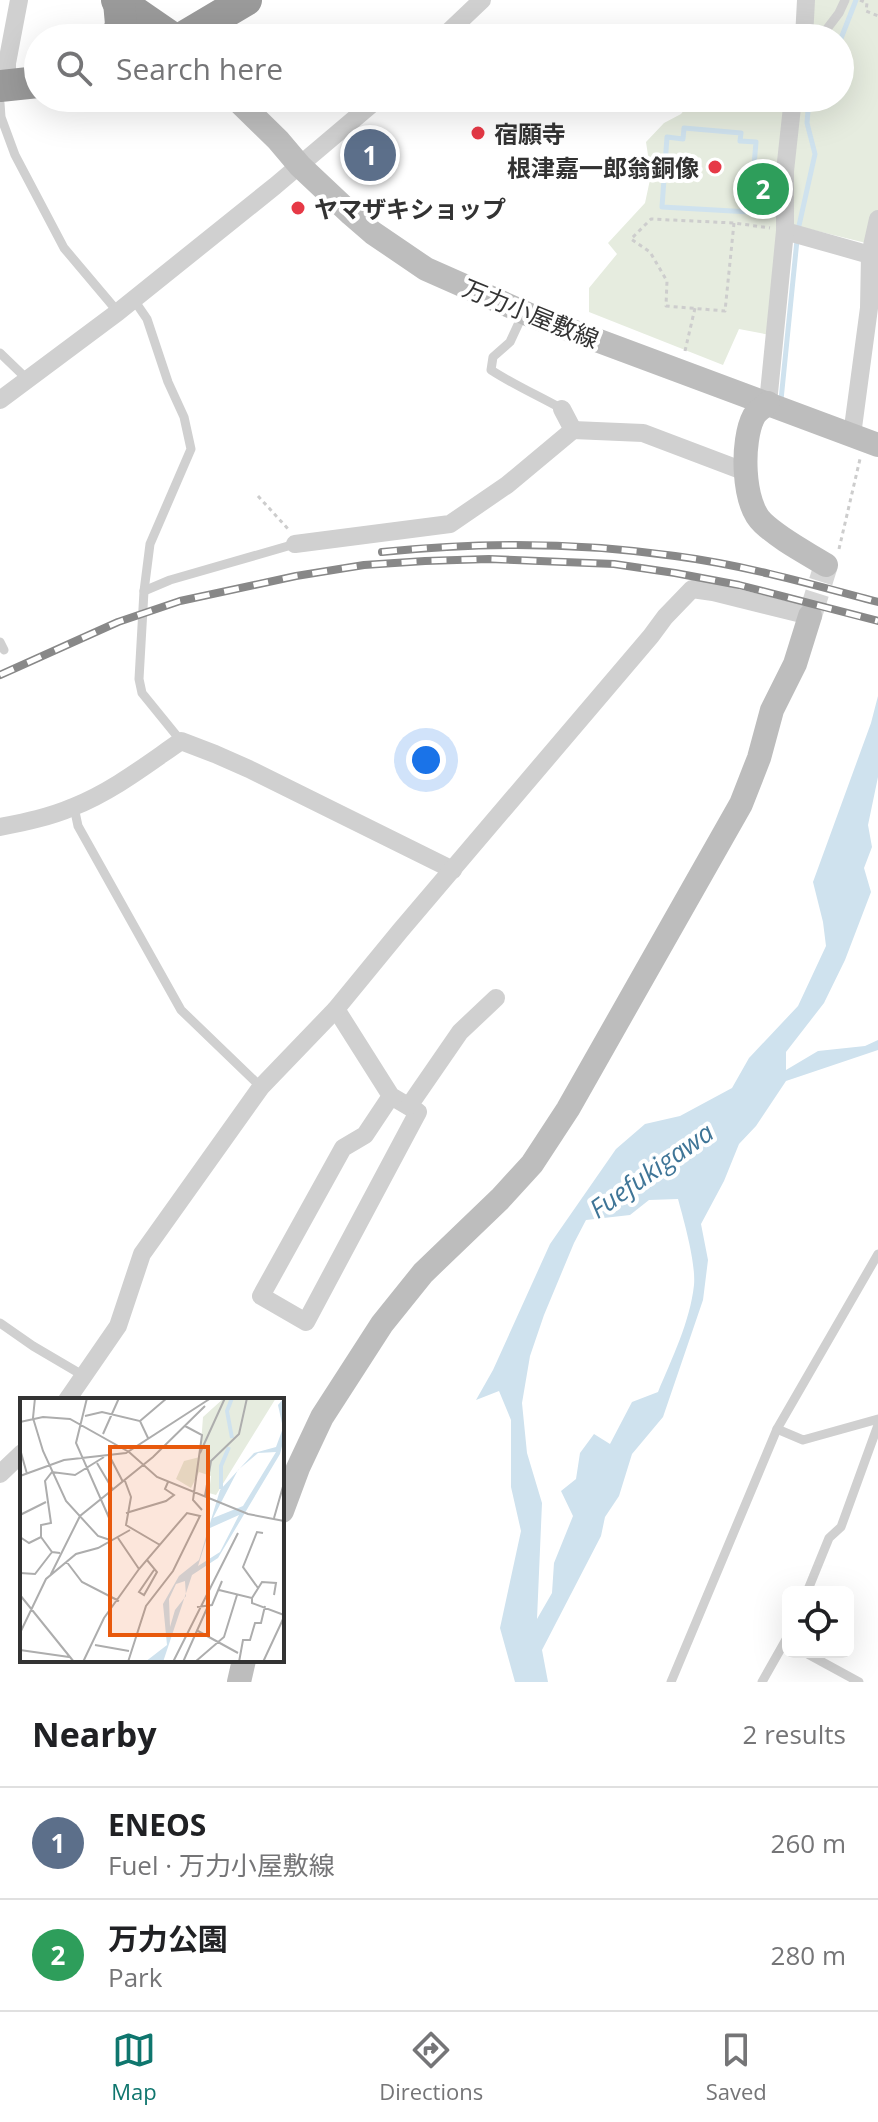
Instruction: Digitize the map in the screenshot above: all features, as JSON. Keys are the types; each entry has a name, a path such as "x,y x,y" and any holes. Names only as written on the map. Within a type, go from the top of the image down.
{"highway":[{"path":"118,1 121,24"},
{"path":"118,1 152,24"},
{"path":"206,24 243,2"},
{"path":"226,24 243,2"}],"street":[{"path":"11,89 7,63 19,0"},
{"path":"457,24 482,0"},
{"path":"805,24 806,0"},
{"name":"万力小屋敷線","path":"249,112 300,166 373,233 426,269 524,313 865,440"},
{"path":"0,400 118,312 363,112"},
{"path":"791,112 785,171 794,233 768,403 755,414 747,442 746,472 754,512 764,524 826,565"},
{"path":"865,440 870,255 878,219"},
{"path":"794,233 870,255"},
{"path":"562,409 573,430"},
{"path":"295,544 450,524 507,485 573,430 643,433 746,472"},
{"path":"68,1398 118,1326 142,1254 261,1087 336,1009 665,617 692,589 810,616 795,664 772,710 759,758 741,804 568,1109 532,1164 423,1273 382,1324 322,1417 284,1506"},
{"path":"0,827 74,807 116,786 181,741 249,769 453,870"},
{"path":"409,1106 460,1032 496,998"},
{"path":"336,1009 391,1096 418,1112 306,1322 261,1296 343,1148 365,1135 391,1096"},
{"path":"0,1474 20,1455"},
{"path":"239,1682 244,1662"}],"lane":[{"path":"831,24 845,0"},
{"path":"11,89 1,117 15,155 64,248 118,312"},
{"path":"134,299 147,319 168,382 184,417 191,449 150,544 139,679 142,693 181,741"},
{"path":"524,313 510,342 493,357 491,370 562,409"},
{"path":"0,353 27,379"},
{"path":"144,591 170,580 295,544"},
{"path":"74,807 78,826 181,1010 261,1087"},
{"path":"671,1682 777,1429 878,1254"},
{"path":"0,1323 84,1376"},
{"path":"777,1429 803,1440 878,1419"},
{"path":"809,1586 829,1538 841,1527 878,1425"},
{"path":"762,1682 782,1648"},
{"path":"815,1658 859,1682"}],"path":[{"path":"862,1 867,3 866,11 878,16"},
{"path":"734,223 725,311 666,306 667,281 650,252 631,239 651,219 734,223 794,233"},
{"path":"680,371 695,308"},
{"path":"826,565 839,550 865,440"},
{"path":"258,496 291,532 295,544"}],"shaded area":[{"path":"814,0 878,0 878,246 793,225 770,335 739,329 723,365 589,312 589,288 617,254 608,243 645,203 651,175 646,142 664,123 683,112 854,112 854,24 811,24"}],"water":[{"name":"Fuefukigawa","path":"878,696 878,777 868,825 872,847 864,868 871,892 845,960 824,1003 786,1052 786,1070 818,1051 865,1046 878,1040 878,1050 786,1081 756,1126 739,1144 701,1224 708,1260 703,1300 663,1417 632,1454 619,1496 605,1517 601,1536 542,1650 548,1682 515,1682 500,1628 521,1531 511,1487 511,1420 499,1391 476,1400 493,1370 550,1244 616,1149 645,1124 680,1116 732,1088 749,1058 798,1006 826,946 813,882","holes":["678,1199 694,1276 685,1326 658,1392 632,1402 610,1444 594,1434 580,1453 576,1479 561,1491 573,1516 554,1563 552,1593 537,1619 542,1503 527,1453 522,1403 530,1356 544,1315 586,1220 630,1215 649,1200"]}],"waterway":[{"path":"847,24 856,0"},
{"path":"798,230 815,154 807,123 808,112"},
{"path":"684,128 741,133 740,141 756,142 750,212 662,207 667,137 683,139 684,128"},
{"path":"781,400 797,240"}],"tunnel":[{"path":"810,616 826,565"}],"railway":[{"path":"382,552 455,546 528,545 639,551 752,570 878,602"},
{"path":"0,675 118,622 180,601 296,576 364,565 425,561 489,559 614,564 739,585 878,621"}],"place":[{"name":"宿願寺","path":"478,133"},
{"name":"ENEOS","path":"370,155"},
{"name":"根津嘉一郎翁銅像","path":"715,167"},
{"name":"万力公園","path":"763,189"},
{"name":"ヤマザキショップ","path":"298,208"}]}
